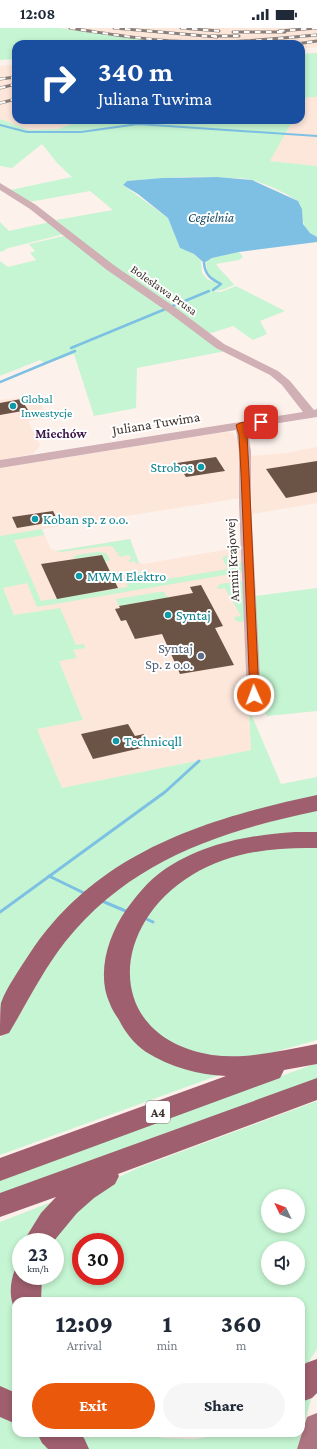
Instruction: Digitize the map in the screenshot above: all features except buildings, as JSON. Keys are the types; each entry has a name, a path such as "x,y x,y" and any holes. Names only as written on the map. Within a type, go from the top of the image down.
{"highway":[{"path":"0,1026 42,954 56,936 87,902 124,873 168,848 210,830 244,819 317,803"},
{"path":"317,840 281,840 245,846 202,860 177,874 149,898 130,922 120,948 117,980 121,1003 134,1026 151,1041 185,1059 211,1065 243,1066 317,1054"},
{"name":"A4","path":"0,1170 317,1054"},
{"name":"A4","path":"0,1205 317,1089"},
{"path":"44,1233 53,1218 74,1196 147,1151"},
{"path":"26,1297 27,1285"},
{"path":"305,1384 317,1372"},
{"path":"0,1400 12,1408"},
{"path":"58,1437 73,1449"}],"main road":[{"path":"311,1449 317,1426"}],"street":[{"name":"Bolesława Prusa","path":"0,186 33,207 111,268 164,304 220,346 277,375 314,413"},
{"name":"Juliana Tuwima","path":"0,464 314,413"},
{"name":"Armii Krajowej","path":"240,425 242,431 244,458 254,695"}],"shaded area":[{"path":"59,28 317,28 317,47 305,48 305,40 145,40"},
{"path":"12,64 12,124 0,119 0,66"},
{"path":"307,97 317,97 317,166 270,161 291,124 305,124 305,100"},
{"path":"13,124 71,124 58,129 29,130"},
{"name":"Global Inwestycje","path":"36,396 45,412 59,409 62,416 28,421 40,445 33,454 0,460 0,400"},
{"path":"226,432 233,433 239,442 241,498 42,529 51,549 56,551 130,539 139,563 143,564 242,547 242,581 251,750 62,788 37,729 83,720 39,611 14,615 3,588 27,582 7,535 0,536 0,468"},
{"path":"317,447 317,503 252,514 250,456 286,453"}],"green space":[{"path":"0,28 59,28 145,40 12,40 12,59 0,60"},
{"path":"317,53 317,97 307,97 305,100 305,54"},
{"path":"0,119 29,130 58,129 71,124 291,124 270,161 317,166 317,237 310,233 306,228 302,208 296,200 256,181 241,178 192,177 127,181 123,185 168,218 180,248 194,254 201,261 202,273 208,280 223,284 212,279 207,273 206,262 212,258 239,252 243,257 239,260 216,264 234,285 222,290 212,291 221,292 236,286 285,311 260,321 267,334 253,340 233,326 208,334 226,351 137,368 136,408 94,416 74,354 45,364 40,360 0,376 0,261 8,267 36,260 30,253 35,251 29,244 68,235 104,259 56,220 113,210 90,191 29,202 10,190 72,177 58,164 42,144 12,168 0,166"},
{"path":"0,222 9,231 50,222 64,234 5,249 6,250 0,252"},
{"path":"42,529 44,535 14,540 41,601 128,587 125,581 128,581 128,576 141,572 149,582 228,569 222,558 227,555 228,562 242,562 243,572 37,607 27,583 3,588 14,615 60,608 76,645 84,644 85,648 73,650 77,658 59,661 83,720 37,729 62,788 251,750 249,709 281,784 317,777 317,799 180,836 36,952 0,1013 0,536"},
{"path":"130,539 139,563 143,564 128,561 132,558 128,555 121,557 117,554 124,551 117,553 113,547 107,546 61,552 56,551"},
{"path":"97,552 106,553 110,560 105,562 102,555 72,559 76,555"},
{"path":"242,581 244,583 244,621 241,622 236,621 234,617 241,616 225,588 218,589 217,587 220,584"},
{"path":"317,588 317,711 267,716 261,705 255,596"},
{"path":"164,592 168,598 119,606 116,599"},
{"path":"317,808 317,835 255,838 140,897 113,1004 222,1074 0,1155 0,1039 41,967 89,907 179,848"},
{"path":"317,845 317,1040 260,1056 233,1060 181,1050 150,1029 131,1003 128,952 153,903 199,868 254,849"},
{"path":"317,1063 317,1081 0,1199 0,1179"},
{"path":"317,1101 317,1349 305,1368 305,1297 35,1297 36,1285 64,1285 64,1233 56,1233 102,1185 140,1167"},
{"path":"62,1198 36,1233 12,1233 12,1285 18,1285 17,1297 12,1297 12,1399 0,1393 0,1222"},
{"path":"314,1389 305,1421 305,1396"},
{"path":"0,1412 12,1419 12,1437 42,1437 58,1449 0,1449"},
{"path":"73,1437 159,1437 195,1439 207,1437 300,1437 297,1449 87,1449"}],"water":[{"name":"Cegielnia","path":"217,177 252,180 298,201 302,209 303,224 310,233 317,237 317,242 239,252 212,258 204,263 194,254 180,248 168,218 138,194 123,185 127,181 162,178"}],"waterway":[{"path":"0,125 27,132 81,132 138,124 317,136"},
{"path":"204,263 209,276 221,284 213,290"},
{"path":"71,348 209,291"},
{"path":"0,382 75,351"},
{"path":"49,876 165,792 199,761"},
{"path":"0,912 49,876"},
{"path":"49,876 86,894"},
{"path":"102,901 128,912"},
{"path":"144,918 153,922"}],"railway":[{"path":"70,28 159,40"},
{"path":"114,28 217,37"},
{"path":"181,28 219,31"},
{"path":"279,31 317,28"},
{"path":"233,32 285,32"},
{"path":"260,40 317,35"},
{"path":"211,36 239,36"},
{"path":"305,43 317,41"},
{"path":"0,79 12,78"},
{"path":"0,88 12,85"},
{"path":"0,103 12,100"}],"place":[{"name":"Global Inwestycje","path":"13,406"},
{"name":"Strobos","path":"201,467"},
{"name":"Koban sp. z o.o.","path":"35,519"},
{"name":"MWM Elektro","path":"79,576"},
{"name":"Syntaj","path":"168,615"},
{"name":"Syntaj Sp. z o.o.","path":"201,656"},
{"name":"Technicqll","path":"116,741"}],"district":[{"name":"Miechów","path":"61,433"}],"route":[{"path":"254,695 245,504 245,473 243,435 240,425 261,422"}]}
